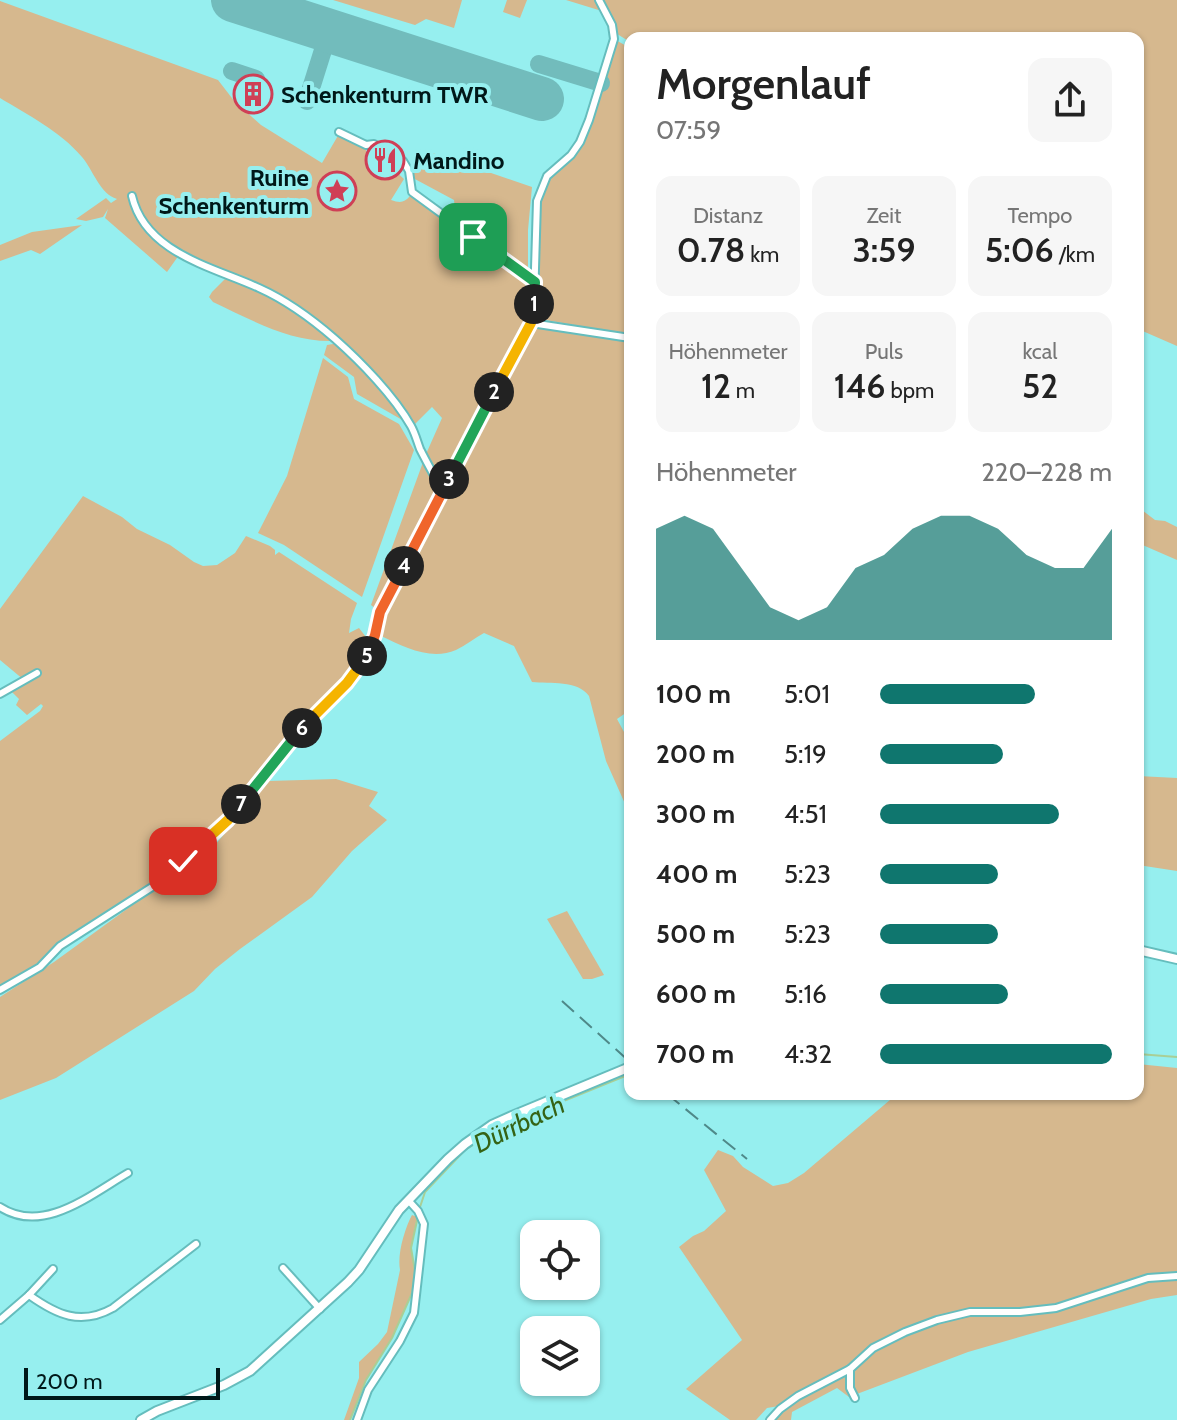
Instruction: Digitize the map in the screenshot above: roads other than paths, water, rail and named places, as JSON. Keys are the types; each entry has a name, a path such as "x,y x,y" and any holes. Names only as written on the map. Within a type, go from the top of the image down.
{"street":[{"path":"0,990 40,967 60,946 163,880 228,820 296,733 358,670 368,653 380,612 531,323 537,201 547,176 571,155 580,142 614,39 612,25 599,0"},
{"path":"339,132 366,145 374,144 403,161 409,171 412,192 535,282"},
{"path":"132,196 142,223 179,255 282,299 336,340 399,408 412,427 443,492"},
{"path":"531,323 624,337"},
{"path":"0,694 37,673"},
{"path":"1144,951 1177,959"},
{"path":"141,1420 250,1371 359,1270 408,1200 465,1144 492,1125 624,1069"},
{"path":"0,1207 22,1217 46,1216 71,1207 128,1173"},
{"path":"357,1420 368,1390 414,1313 424,1224 408,1200"},
{"path":"29,1295 45,1307 64,1315 85,1318 101,1315 196,1244"},
{"path":"283,1268 320,1309"},
{"path":"0,1320 53,1269"},
{"path":"770,1420 798,1396 850,1369 873,1348 905,1332 953,1315 1056,1308 1148,1278 1177,1276"},
{"path":"850,1369 850,1388 855,1398"}],"waterway":[{"name":"Dürrbach","path":"1144,1054 1177,1057"},
{"name":"Dürrbach","path":"419,1210 425,1192 465,1150 505,1125 624,1076"},
{"name":"Dürrbach","path":"350,1420 366,1380 392,1338 412,1293 415,1271 411,1248 418,1216"}],"railway":[{"path":"562,1001 624,1057"},
{"path":"674,1100 747,1159"}],"place":[{"name":"Schenkenturm TWR","path":"253,94"},
{"name":"Mandino","path":"385,160"},
{"name":"Ruine Schenkenturm","path":"337,191"}]}
